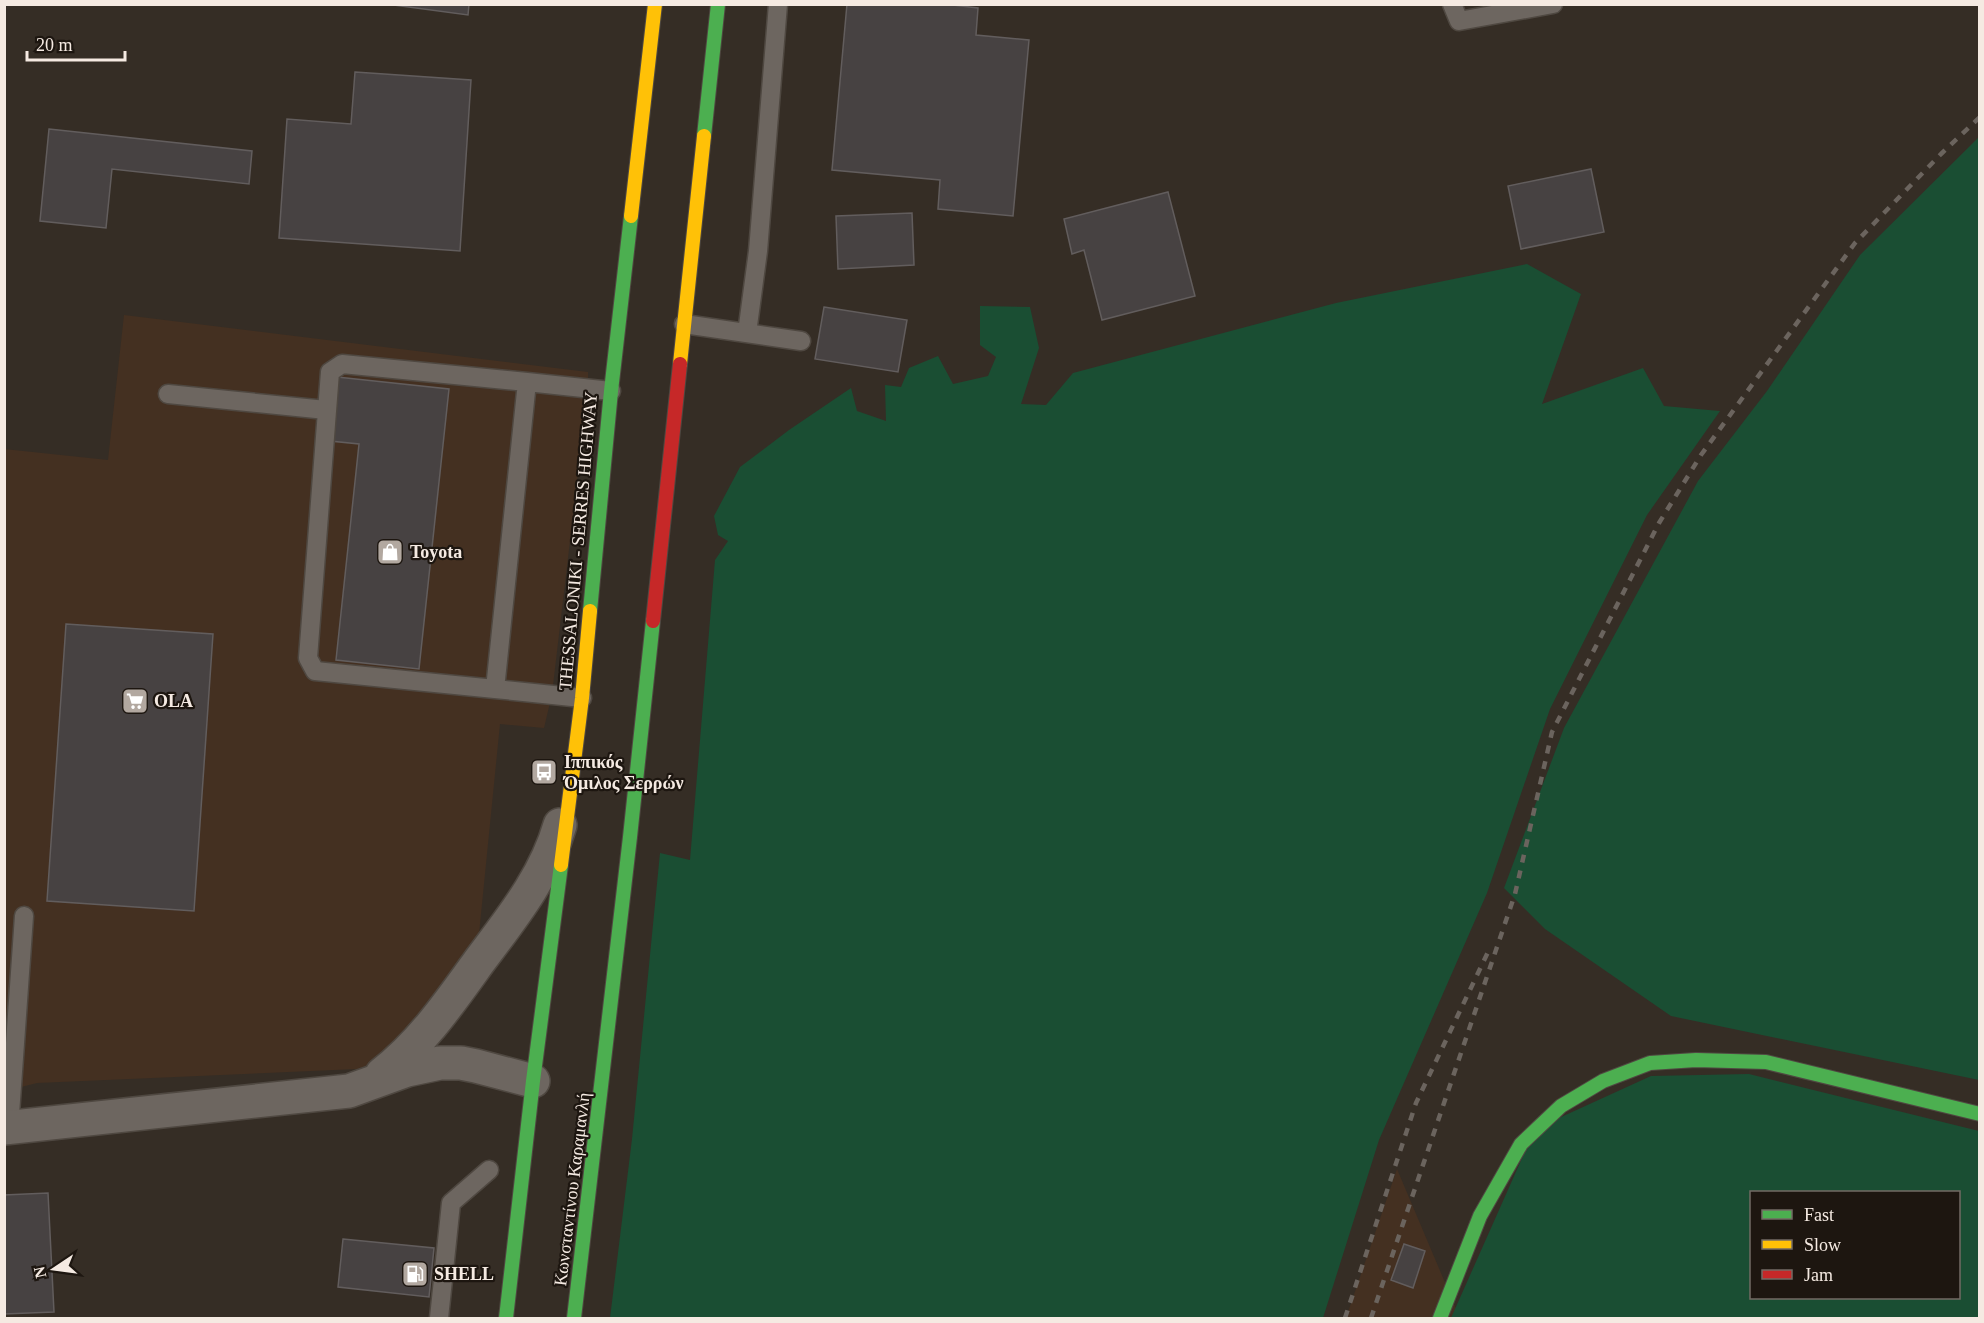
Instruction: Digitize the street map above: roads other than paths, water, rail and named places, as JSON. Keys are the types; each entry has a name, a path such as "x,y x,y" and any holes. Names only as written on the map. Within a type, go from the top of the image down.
{"main road":[{"name":"THESSALONIKI - SERRES HIGHWAY","path":"534,1081 582,698 611,391 655,4"},
{"path":"684,324 718,4"},
{"name":"Κωνσταντίνου Καραμανλή","path":"574,1318 651,652 684,324"},
{"path":"1440,1318 1480,1216 1521,1144 1562,1106 1612,1077 1650,1063 1696,1060 1766,1062 1980,1114"},
{"path":"506,1318 534,1081"}],"street":[{"path":"367,1086 401,1059 448,1005 514,915 530,891 554,844 570,791"},
{"path":"7,1128 349,1091 407,1070 441,1063 476,1066 534,1081"}],"lane":[{"path":"747,333 758,251 778,4"},
{"path":"1452,4 1459,21 1552,4"},
{"path":"684,324 801,341"},
{"path":"582,698 315,671 308,658 326,411 330,372 342,364 611,391"},
{"path":"495,688 527,382"},
{"path":"168,394 326,411"},
{"path":"7,1128 24,916"},
{"path":"439,1318 451,1203 489,1170"}],"railway":[{"path":"1371,1318 1515,894 1552,732 1659,523 1701,455 1855,243 1980,117"},
{"path":"1345,1318 1416,1103 1489,950"}],"place":[{"name":"Toyota","path":"390,552"},
{"name":"OLA","path":"135,701"},
{"name":"Ιππικός Όμιλος Σερρών","path":"544,772"},
{"name":"SHELL","path":"415,1274"}]}
